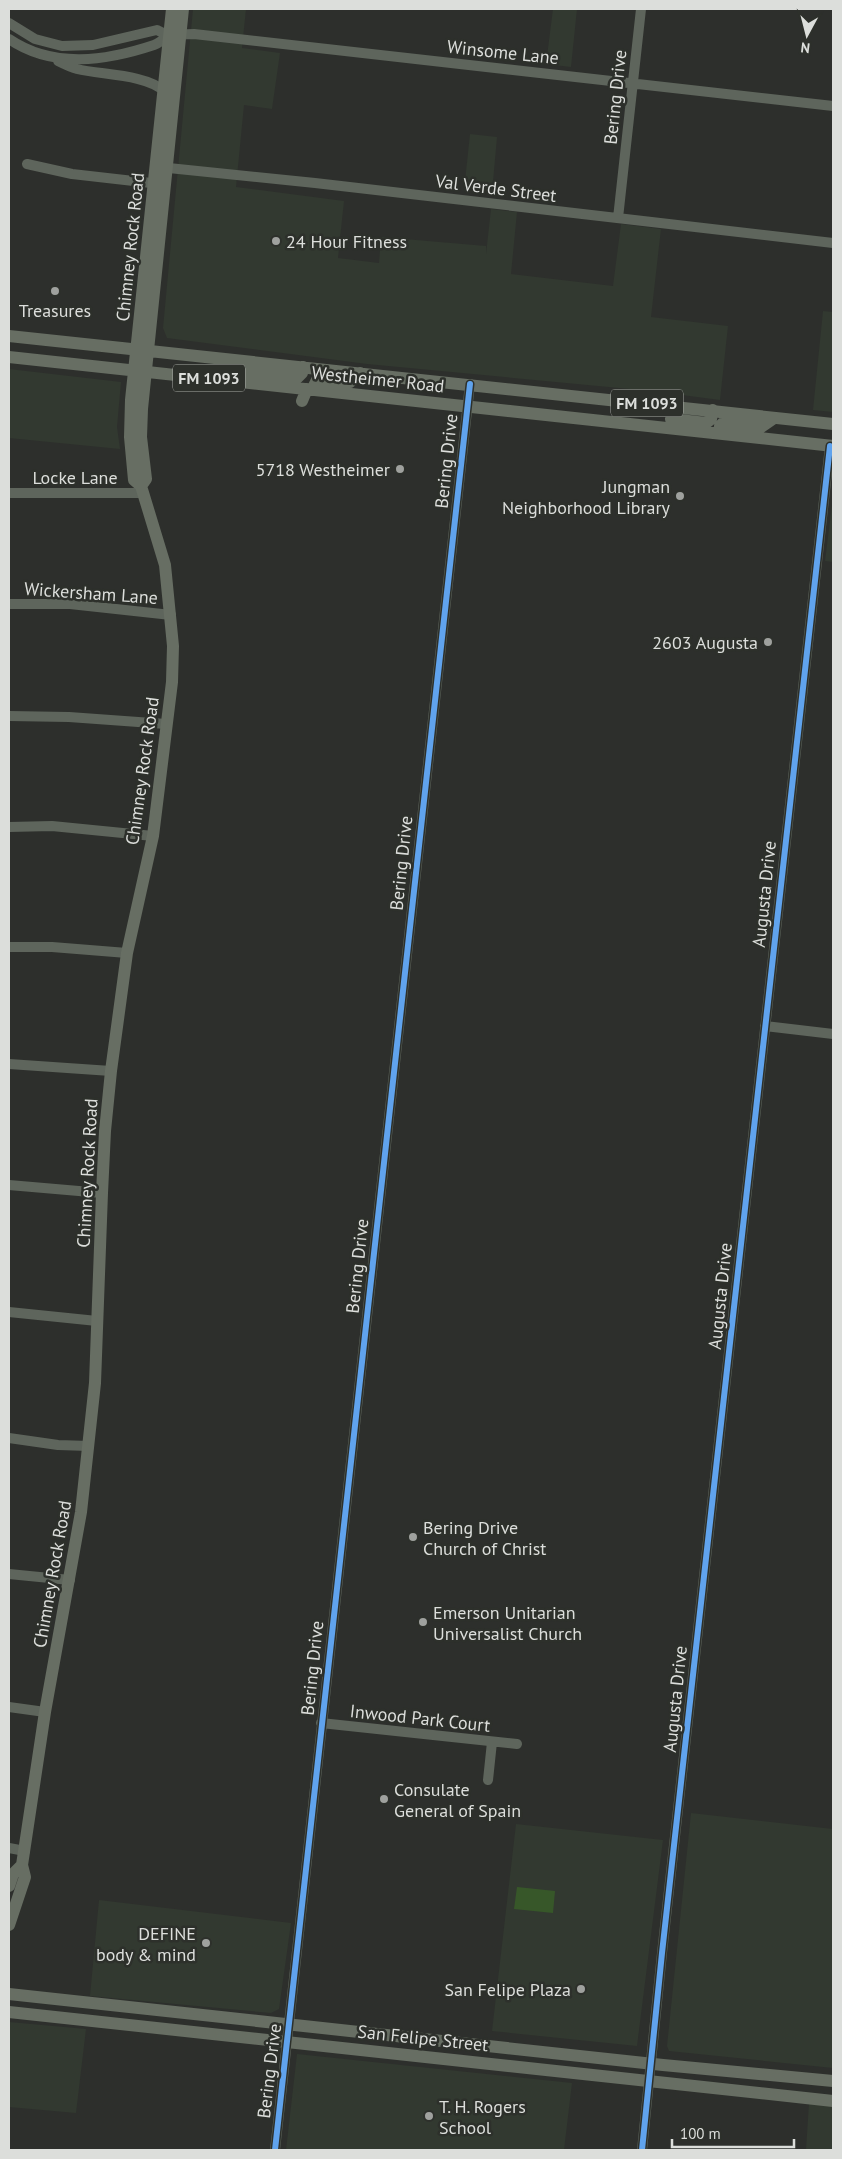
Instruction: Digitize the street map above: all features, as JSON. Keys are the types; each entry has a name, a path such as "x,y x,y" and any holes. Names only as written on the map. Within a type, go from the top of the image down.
{"main road":[{"name":"Chimney Rock Road","path":"135,437 147,370 143,349 175,35 172,9"},
{"name":"Chimney Rock Road","path":"162,167 164,91 175,35 183,9"},
{"name":"Westheimer Road","path":"9,336 833,424"},
{"name":"Chimney Rock Road","path":"9,1925 24,1877 22,1865 46,1712 70,1580 89,1446 95,1383 105,1131 111,1071 127,953 153,836 172,682 173,646 165,565 141,490 146,479 135,437 134,369 143,349"},
{"name":"Westheimer Road","path":"9,357 147,370 467,407 832,444"},
{"path":"234,381 249,372 297,378 302,373 303,367"},
{"path":"302,401 317,380 350,382 360,373"},
{"path":"646,425 656,418 706,423 711,419 713,410"},
{"path":"719,433 720,426 724,423 761,427 774,418"},
{"name":"Chimney Rock Road","path":"9,1886 13,1874 22,1865"},
{"name":"San Felipe Street","path":"9,1994 833,2081"},
{"name":"San Felipe Street","path":"9,2012 833,2101"},
{"path":"492,2064 494,2046"}],"street":[{"name":"Bering Drive","path":"618,218 640,9"},
{"name":"Winsome Lane","path":"9,22 35,39 62,46 93,45 157,30 175,35 194,34 833,106"},
{"path":"46,56 80,61 153,45 175,35"},
{"path":"9,39 24,48 75,68 140,80 158,86 164,91"},
{"path":"27,164 72,174 160,184"},
{"name":"Val Verde Street","path":"162,167 833,243"},
{"name":"Bering Drive","path":"275,2150 470,384"},
{"name":"Augusta Drive","path":"642,2150 662,1953 765,1026 832,444"},
{"name":"Locke Lane","path":"9,493 141,490"},
{"name":"Wickersham Lane","path":"9,604 70,604 171,615"},
{"path":"9,716 68,717 166,724"},
{"path":"9,827 52,826 153,836"},
{"path":"9,946 52,946 127,953"},
{"path":"765,1026 833,1034"},
{"path":"9,1064 111,1071"},
{"path":"9,1185 102,1193"},
{"path":"9,1312 97,1321"},
{"path":"9,1438 89,1446"},
{"path":"9,1574 70,1580"},
{"path":"9,1707 46,1712"},
{"name":"Inwood Park Court","path":"321,1723 517,1744"},
{"path":"488,1780 492,1742"},
{"path":"9,1848 25,1851"}],"shaded area":[{"path":"193,9 246,9 242,48 280,53 272,109 244,105 236,187 344,201 338,258 379,263 381,237 486,246 486,254 491,209 517,212 511,274 613,286 621,224 661,229 651,317 728,326 720,400 651,391 367,364 167,338 163,328"},
{"path":"553,9 577,9 571,67 546,64"},
{"path":"470,134 497,137 492,193 464,191"},
{"path":"823,311 833,312 833,412 813,410"},
{"path":"9,369 121,382 117,427 120,449 9,438"},
{"path":"833,497 833,562 825,561"},
{"path":"691,1813 833,1829 833,2068 669,2051 667,2046"},
{"path":"516,1824 663,1840 637,2046 492,2031"},
{"path":"99,1900 291,1923 279,2009 271,2013 90,1996"},
{"path":"9,2022 86,2029 76,2113 9,2107"},
{"name":"T. H. Rogers School","path":"297,2054 572,2083 564,2150 286,2150"},
{"path":"809,2103 833,2105 833,2150 806,2150"}],"green space":[{"path":"517,1887 555,1891 553,1913 514,1909"}],"cycle path":[{"path":"275,2150 470,384"},
{"path":"642,2150 662,1953 830,446"}],"place":[{"name":"24 Hour Fitness","path":"276,241"},
{"name":"Treasures","path":"55,291"},
{"name":"5718 Westheimer","path":"400,469"},
{"name":"Jungman Neighborhood Library","path":"680,496"},
{"name":"2603 Augusta","path":"768,642"},
{"name":"Bering Drive Church of Christ","path":"413,1537"},
{"name":"Emerson Unitarian Universalist Church","path":"423,1622"},
{"name":"Consulate General of Spain","path":"384,1799"},
{"name":"DEFINE body & mind","path":"206,1943"},
{"name":"San Felipe Plaza","path":"581,1989"},
{"name":"T. H. Rogers School","path":"429,2116"}]}
